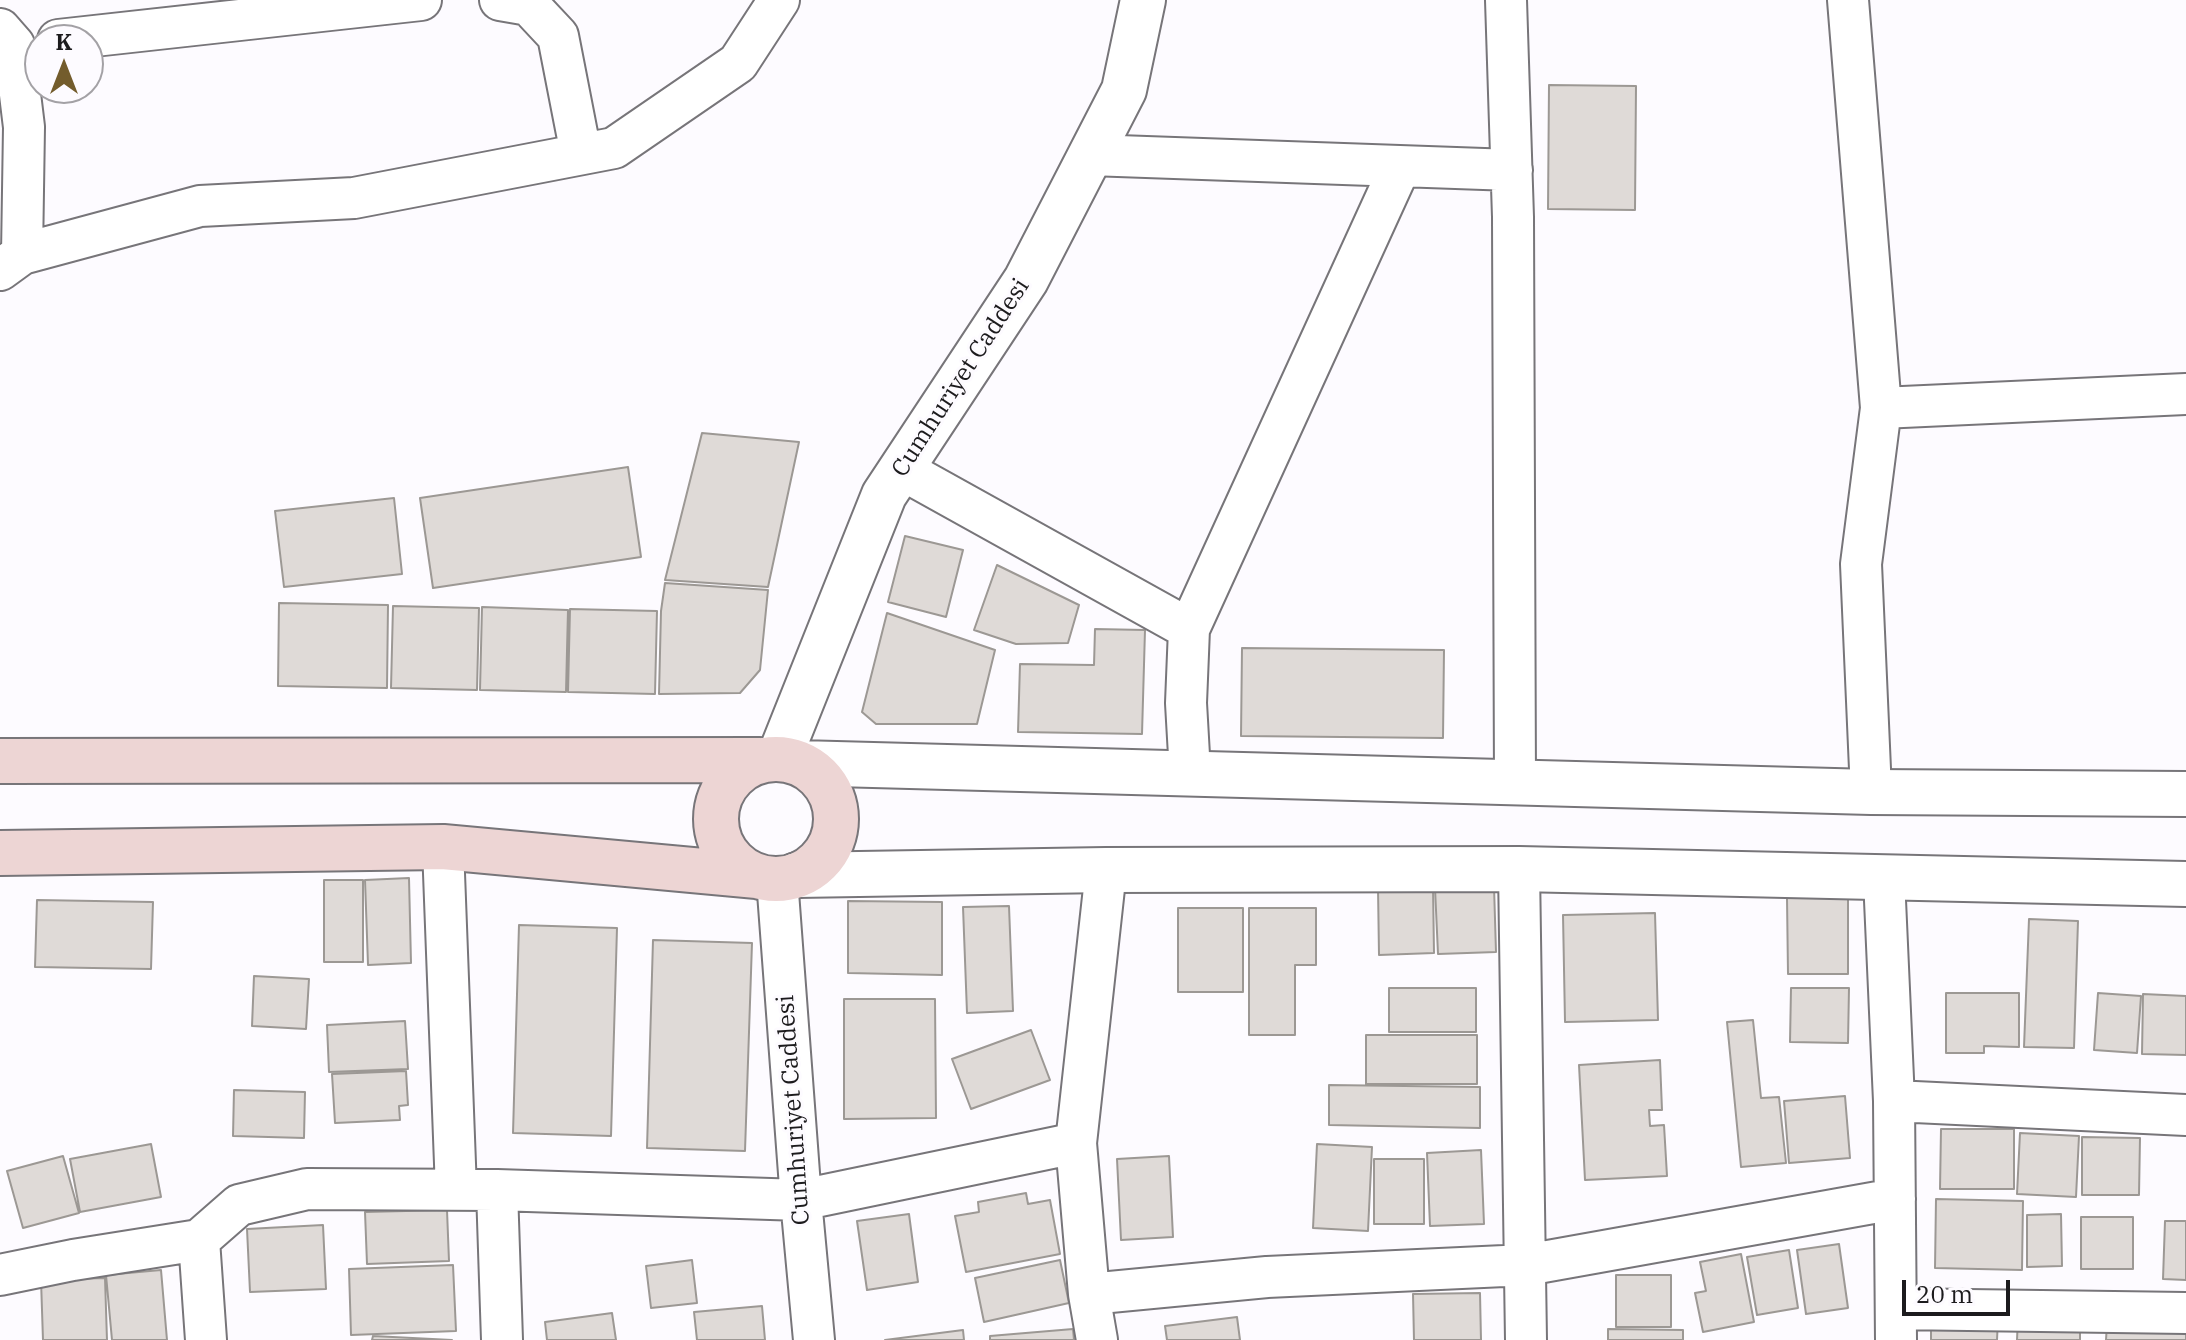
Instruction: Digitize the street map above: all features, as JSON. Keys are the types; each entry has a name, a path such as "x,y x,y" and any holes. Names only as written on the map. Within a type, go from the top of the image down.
{"main road":[{"path":"777,877 742,869 729,857 715,826 721,792 731,778 744,767 779,760"},
{"path":"0,761 779,760 817,773 830,790 836,809 836,830 828,850 815,865 777,877 443,847 0,853"}],"street":[{"path":"104,35 421,0"},
{"path":"500,0 529,5 558,36 581,154"},
{"path":"18,39 24,127 11,262 200,206 354,198 614,148 738,63 779,0"},
{"name":"Cumhuriyet Caddesi","path":"779,760 884,495 1026,280 1124,90 1143,0"},
{"path":"1506,0 1512,170 1515,782"},
{"path":"1848,0 1881,408 1861,564 1871,792"},
{"path":"1090,155 1512,170"},
{"path":"1190,773 1186,703 1189,629 1400,167"},
{"path":"1881,408 2186,394"},
{"path":"901,469 1189,629"},
{"path":"779,760 1871,792 2186,794"},
{"path":"443,847 456,1190"},
{"path":"777,877 1106,870 1519,869 2186,884"},
{"path":"1519,869 1526,1340"},
{"path":"1097,1340 1089,1294 1076,1143 1106,870"},
{"name":"Cumhuriyet Caddesi","path":"777,877 814,1340"},
{"path":"1884,878 1894,1101 1896,1325 2186,1313"},
{"path":"1894,1101 2186,1115"},
{"path":"0,1275 199,1240 239,1205 307,1189 497,1190 801,1200 1076,1143"},
{"path":"497,1190 502,1340"},
{"path":"1089,1294 1267,1277 1526,1265 1895,1199"},
{"path":"199,1240 206,1340"}],"building":[{"path":"1549,85 1636,86 1635,210 1548,209"},
{"path":"702,433 799,442 768,587 665,580"},
{"path":"628,467 641,557 433,588 420,498"},
{"path":"394,498 402,574 284,587 275,511"},
{"path":"905,536 963,550 946,617 888,602"},
{"path":"997,565 1079,605 1068,643 1016,644 974,630"},
{"path":"665,583 768,590 760,670 740,693 659,694 661,611"},
{"path":"279,603 388,605 387,688 278,686"},
{"path":"393,606 479,608 477,690 391,688"},
{"path":"482,607 568,610 566,692 480,690"},
{"path":"570,609 657,611 655,694 568,692"},
{"path":"887,613 995,650 977,724 876,724 862,712"},
{"path":"1095,629 1145,630 1142,734 1018,732 1020,664 1094,665"},
{"path":"1242,648 1444,650 1443,738 1241,736"},
{"path":"409,878 411,963 368,965 365,880"},
{"path":"324,880 363,880 363,962 324,962"},
{"path":"1494,886 1496,952 1438,954 1435,888"},
{"path":"1433,887 1434,953 1379,955 1378,888"},
{"path":"1848,897 1848,974 1788,974 1787,898"},
{"path":"37,900 153,902 151,969 35,967"},
{"path":"848,901 942,902 942,975 848,973"},
{"path":"1009,906 1013,1011 967,1013 963,907"},
{"path":"1178,908 1243,908 1243,992 1178,992"},
{"path":"1249,908 1316,908 1316,965 1295,965 1295,1035 1249,1035"},
{"path":"1655,913 1658,1020 1565,1022 1563,915"},
{"path":"2029,919 2078,921 2074,1048 2024,1047"},
{"path":"519,925 617,928 611,1136 513,1133"},
{"path":"653,940 752,943 745,1151 647,1148"},
{"path":"254,976 309,979 306,1029 252,1026"},
{"path":"1389,988 1476,988 1476,1032 1389,1032"},
{"path":"1791,988 1849,988 1848,1043 1790,1042"},
{"path":"1946,993 2019,993 2019,1047 1984,1046 1984,1053 1946,1053"},
{"path":"2098,993 2141,996 2137,1053 2094,1050"},
{"path":"2143,994 2186,996 2186,1055 2142,1054"},
{"path":"844,999 935,999 936,1118 844,1119"},
{"path":"1753,1020 1761,1098 1779,1097 1786,1163 1741,1167 1727,1022"},
{"path":"405,1021 408,1069 329,1072 327,1025"},
{"path":"1031,1030 1050,1080 971,1109 952,1059"},
{"path":"1366,1035 1477,1035 1477,1084 1366,1084"},
{"path":"1660,1060 1662,1110 1649,1110 1650,1126 1664,1125 1667,1176 1585,1180 1579,1065"},
{"path":"406,1071 408,1105 399,1106 400,1120 335,1123 332,1074"},
{"path":"1329,1085 1480,1087 1480,1128 1329,1125"},
{"path":"234,1090 305,1092 304,1138 233,1136"},
{"path":"1845,1096 1850,1158 1789,1163 1784,1101"},
{"path":"1941,1129 2014,1129 2014,1189 1940,1189"},
{"path":"2020,1133 2079,1136 2076,1197 2017,1194"},
{"path":"2082,1137 2140,1138 2139,1195 2082,1195"},
{"path":"151,1144 161,1197 80,1212 70,1159"},
{"path":"1317,1144 1372,1147 1368,1231 1313,1228"},
{"path":"1481,1150 1484,1224 1430,1226 1427,1153"},
{"path":"63,1156 79,1213 23,1228 7,1171"},
{"path":"1169,1156 1173,1237 1121,1240 1117,1159"},
{"path":"1374,1159 1424,1159 1424,1224 1374,1224"},
{"path":"1026,1193 1028,1204 1050,1200 1060,1254 966,1272 955,1216 979,1212 978,1202"},
{"path":"1936,1199 2023,1201 2022,1270 1935,1268"},
{"path":"447,1210 449,1261 367,1264 365,1212"},
{"path":"909,1214 918,1282 867,1290 857,1221"},
{"path":"2061,1214 2062,1266 2027,1267 2027,1215"},
{"path":"2081,1217 2133,1217 2133,1269 2081,1269"},
{"path":"2165,1221 2186,1221 2186,1280 2163,1279"},
{"path":"323,1225 326,1289 250,1292 247,1229"},
{"path":"1839,1244 1848,1308 1806,1314 1797,1250"},
{"path":"1789,1250 1798,1308 1757,1315 1747,1257"},
{"path":"1741,1254 1754,1322 1703,1332 1695,1293 1706,1291 1700,1262"},
{"path":"692,1260 697,1303 651,1308 646,1266"},
{"path":"1060,1260 1069,1303 984,1322 975,1278"},
{"path":"453,1265 456,1331 351,1335 349,1269"},
{"path":"161,1270 167,1340 112,1340 106,1275"},
{"path":"1616,1275 1671,1275 1671,1327 1616,1327"},
{"path":"105,1278 107,1340 43,1340 41,1280"},
{"path":"1480,1293 1481,1340 1414,1340 1413,1294"},
{"path":"762,1306 765,1340 697,1340 694,1312"},
{"path":"612,1313 616,1340 547,1340 545,1322"},
{"path":"2018,1316 2080,1317 2080,1340 2017,1340"},
{"path":"1237,1317 1240,1340 1167,1340 1165,1326"},
{"path":"1931,1317 1998,1318 1997,1340 1931,1340"},
{"path":"2107,1323 2186,1325 2186,1340 2106,1340"},
{"path":"1073,1329 1074,1340 990,1340 990,1336"},
{"path":"1608,1329 1683,1330 1683,1340 1608,1340"},
{"path":"963,1330 964,1340 885,1340"},
{"path":"373,1336 452,1340 372,1340"}]}
